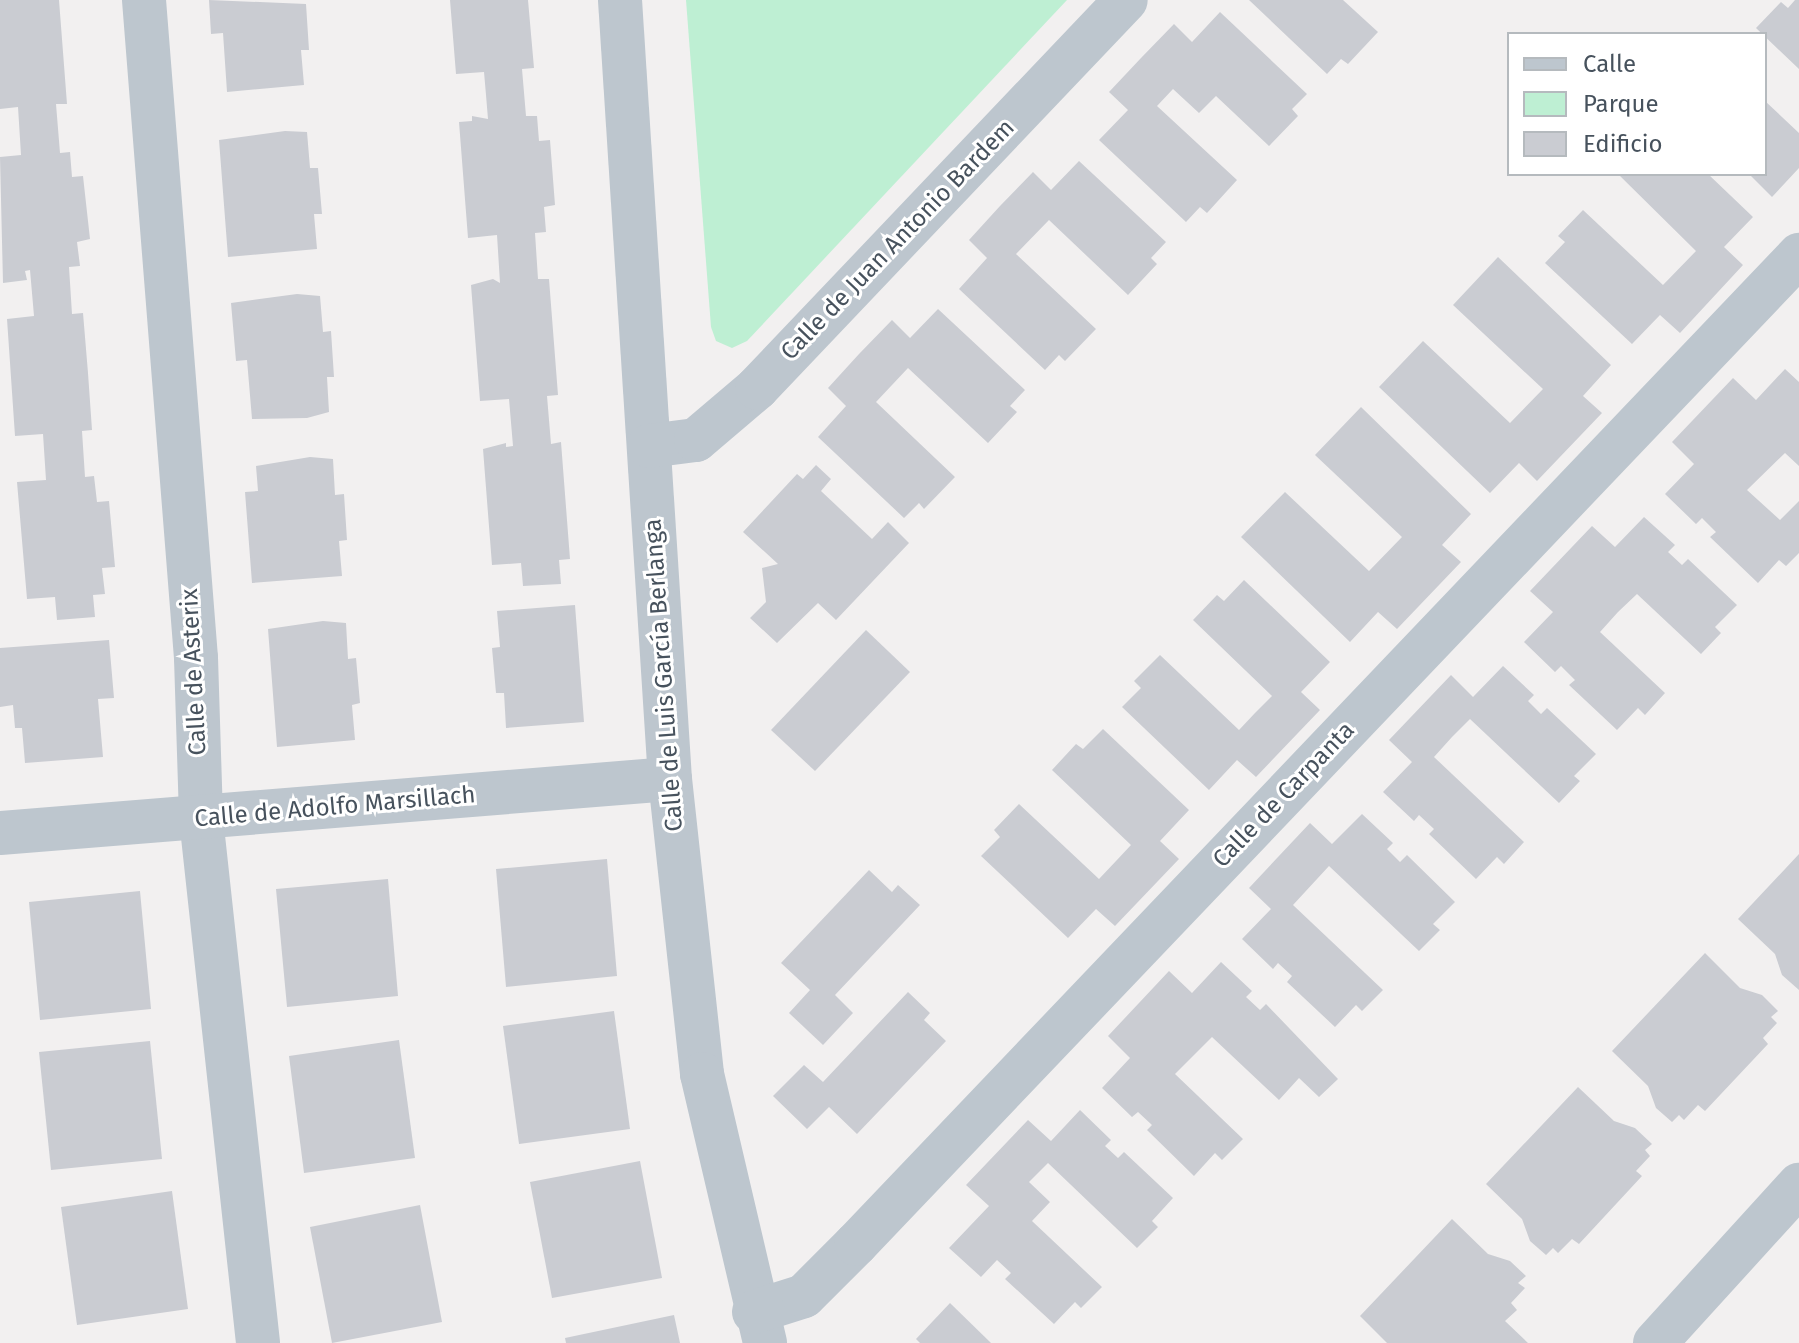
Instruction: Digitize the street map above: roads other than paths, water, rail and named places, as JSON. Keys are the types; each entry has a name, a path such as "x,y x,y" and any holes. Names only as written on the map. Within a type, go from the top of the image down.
{"street":[{"name":"Calle de Asterix","path":"144,0 196,658 201,818 258,1343"},
{"name":"Calle de Luis García Berlanga","path":"620,0 670,779 702,1074 759,1328"},
{"name":"Calle de Juan Antonio Bardem","path":"649,446 696,440 757,388 1126,0"},
{"name":"Calle de Carpanta","path":"759,1328 804,1296 856,1244 1799,255"},
{"name":"Calle de Adolfo Marsillach","path":"0,833 670,779"},
{"path":"1655,1343 1799,1185"}]}
